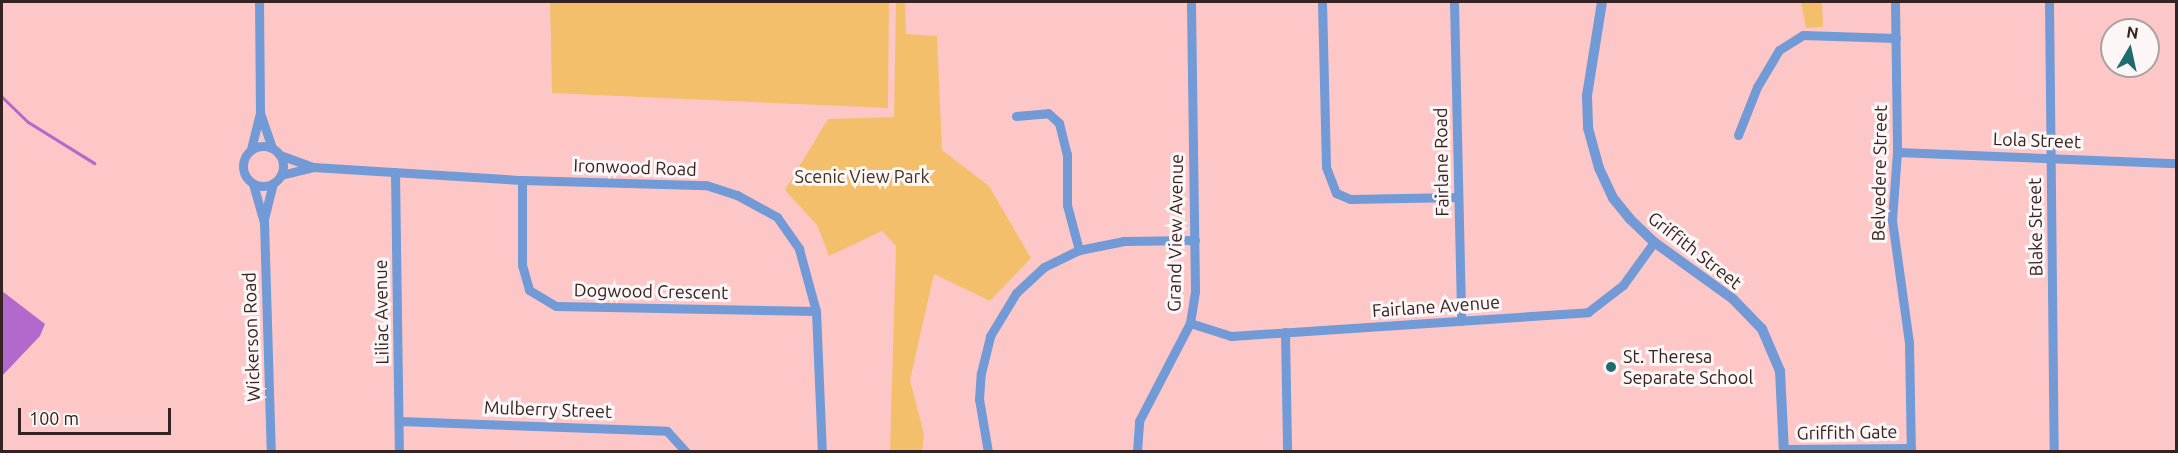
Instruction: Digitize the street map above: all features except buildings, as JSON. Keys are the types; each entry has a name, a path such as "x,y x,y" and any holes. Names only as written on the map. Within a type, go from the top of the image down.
{"street":[{"path":"259,2 260,113 251,148 242,166 253,184 273,183 281,176 280,155 272,147 260,113"},
{"name":"Grand View Avenue","path":"1137,452 1139,421 1190,323 1195,240 1191,2"},
{"path":"1322,2 1326,167 1336,193 1350,199 1458,197"},
{"name":"Fairlane Road","path":"1454,2 1461,321"},
{"name":"Griffith Street","path":"1602,2 1587,96 1588,128 1613,198 1654,242 1733,298 1762,329 1780,371 1784,450"},
{"name":"Belvedere Street","path":"1895,2 1897,152 1892,220 1909,342 1911,450"},
{"name":"Blake Street","path":"2049,2 2055,452"},
{"path":"1738,135 1757,87 1779,51 1803,35 1896,38"},
{"path":"1016,116 1048,114 1059,123 1067,154 1067,205 1079,250"},
{"path":"251,148 272,147"},
{"name":"Lola Street","path":"1897,152 2176,163"},
{"name":"Ironwood Road","path":"280,155 313,167 522,180 706,185 737,195 777,217 799,249 816,311 822,452"},
{"name":"Ironwood Road","path":"281,176 313,167"},
{"name":"Liliac Avenue","path":"395,172 399,452"},
{"name":"Dogwood Crescent","path":"522,180 522,265 529,290 556,306 816,311"},
{"name":"Wickerson Road","path":"270,452 264,222 273,183"},
{"name":"Wickerson Road","path":"253,184 264,222"},
{"path":"988,452 979,399 981,373 990,336 1016,292 1044,267 1079,250 1124,241 1195,240"},
{"name":"Fairlane Avenue","path":"1190,323 1231,336 1588,312 1623,285 1654,242"},
{"path":"1285,332 1287,452"},
{"name":"Mulberry Street","path":"399,421 667,431 686,452"},
{"name":"Griffith Gate","path":"1784,450 1911,450"}],"green space":[{"path":"550,2 889,2 888,108 552,93"},
{"name":"Scenic View Park","path":"896,2 905,2 906,34 937,36 942,150 989,186 1031,258 990,301 934,274 910,380 924,434 922,451 890,451 896,246 882,231 829,256 817,225 785,190 828,119 894,117"},
{"path":"1801,2 1822,2 1823,27 1806,28"}],"shaded area":[{"path":"2,291 45,324 40,336 2,376"}],"waterway":[{"path":"2,97 28,122 94,163"}],"place":[{"name":"St. Theresa Separate School","path":"1611,367"}]}
